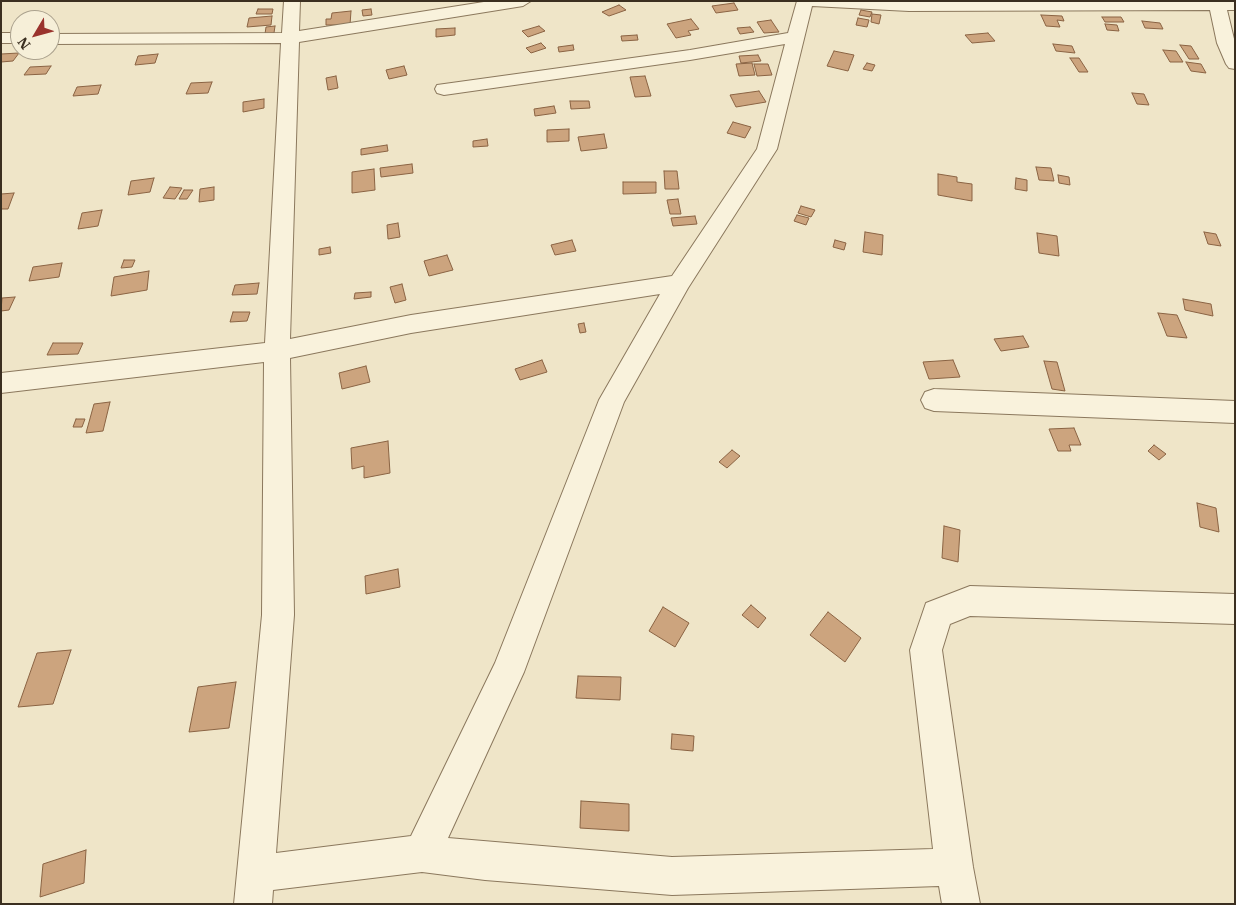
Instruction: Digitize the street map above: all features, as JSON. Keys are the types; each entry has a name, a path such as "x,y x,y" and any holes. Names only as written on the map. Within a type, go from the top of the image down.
{"street":[{"path":"253,904 278,615 277,351 292,1"},
{"path":"60,38 291,38 523,1"},
{"path":"422,853 508,672 612,400 679,283 767,149 805,1 909,6 1223,4 1226,43 1235,64"},
{"path":"444,89 690,55 796,37"},
{"path":"1,383 277,351 410,324 679,283"},
{"path":"934,400 1235,412"},
{"path":"962,904 954,867 926,650 937,614 970,600 1235,609"},
{"path":"255,874 422,853 485,861 672,876 954,867"}],"building":[{"path":"734,3 738,10 716,13 712,6"},
{"path":"619,5 626,10 609,16 602,12"},
{"path":"258,9 273,9 272,14 256,14"},
{"path":"371,9 372,15 363,16 362,10"},
{"path":"861,10 872,12 870,17 859,15"},
{"path":"351,11 350,25 326,25 326,19 331,19 332,13"},
{"path":"872,14 881,15 879,24 871,22"},
{"path":"1041,15 1062,16 1064,21 1057,20 1060,27 1046,26"},
{"path":"272,16 271,25 247,27 249,18"},
{"path":"1102,17 1121,17 1124,22 1105,22"},
{"path":"858,18 869,20 867,27 856,25"},
{"path":"691,19 699,29 688,31 691,35 676,38 667,24"},
{"path":"771,20 779,32 764,33 757,22"},
{"path":"1142,21 1160,23 1163,29 1145,28"},
{"path":"1105,24 1117,25 1119,31 1107,30"},
{"path":"275,26 274,33 265,34 266,27"},
{"path":"539,26 545,31 528,37 522,31"},
{"path":"750,27 754,32 740,34 737,28"},
{"path":"455,28 455,35 436,37 436,29"},
{"path":"988,33 995,41 972,43 965,35"},
{"path":"637,35 638,40 622,41 621,36"},
{"path":"541,43 546,48 531,53 526,48"},
{"path":"1053,44 1072,46 1075,53 1056,51"},
{"path":"573,45 574,50 559,52 558,47"},
{"path":"1180,45 1191,46 1199,59 1189,59"},
{"path":"1163,50 1176,51 1183,62 1170,62"},
{"path":"834,51 854,55 848,71 827,66"},
{"path":"1,54 10,54 10,60 14,60 1,62"},
{"path":"158,54 155,63 135,65 138,56"},
{"path":"758,55 761,61 741,63 739,56"},
{"path":"1070,58 1079,58 1088,72 1079,72"},
{"path":"1186,62 1201,64 1206,73 1191,71"},
{"path":"752,63 755,75 739,76 736,64"},
{"path":"867,63 875,65 872,71 863,69"},
{"path":"754,64 768,64 772,75 757,76"},
{"path":"51,66 46,74 24,75 30,67"},
{"path":"404,66 407,75 389,79 386,70"},
{"path":"336,76 338,88 328,90 326,78"},
{"path":"645,76 651,96 635,97 630,77"},
{"path":"212,82 208,93 186,94 191,83"},
{"path":"101,85 98,94 73,96 77,87"},
{"path":"759,91 766,102 736,107 730,95"},
{"path":"1132,93 1144,94 1149,105 1137,104"},
{"path":"264,99 264,108 243,112 243,102"},
{"path":"570,101 589,101 590,108 571,109"},
{"path":"554,106 556,113 535,116 534,109"},
{"path":"733,122 751,127 745,138 727,133"},
{"path":"569,129 569,141 547,142 547,130"},
{"path":"604,134 607,148 581,151 578,137"},
{"path":"487,139 488,146 473,147 473,141"},
{"path":"387,145 388,151 361,155 361,149"},
{"path":"412,164 413,173 381,177 380,168"},
{"path":"1036,167 1051,168 1054,181 1039,180"},
{"path":"374,169 375,190 352,193 352,172"},
{"path":"664,171 677,171 679,189 665,189"},
{"path":"938,174 957,177 957,182 972,184 972,201 938,195"},
{"path":"1058,175 1069,177 1070,185 1059,183"},
{"path":"154,178 150,192 128,195 131,181"},
{"path":"1016,178 1027,180 1027,191 1015,189"},
{"path":"623,182 656,182 656,193 623,194"},
{"path":"170,187 182,188 175,199 163,198"},
{"path":"214,187 214,200 199,202 200,189"},
{"path":"184,190 193,190 187,199 179,199"},
{"path":"14,193 8,209 1,209 1,194"},
{"path":"678,199 681,214 670,214 667,200"},
{"path":"801,206 815,210 811,217 798,213"},
{"path":"102,210 98,226 78,229 82,213"},
{"path":"797,215 809,218 806,225 794,221"},
{"path":"695,216 697,224 673,226 671,218"},
{"path":"398,223 400,237 388,239 387,225"},
{"path":"865,232 883,235 882,255 863,252"},
{"path":"1204,232 1216,234 1221,246 1208,244"},
{"path":"1037,233 1057,236 1059,256 1039,253"},
{"path":"572,240 576,251 555,255 551,245"},
{"path":"835,240 846,243 844,250 833,247"},
{"path":"330,247 331,253 319,255 319,249"},
{"path":"447,255 453,270 429,276 424,261"},
{"path":"124,260 135,260 132,267 121,268"},
{"path":"62,263 59,277 29,281 33,267"},
{"path":"149,271 147,290 111,296 114,277"},
{"path":"259,283 257,294 232,295 235,285"},
{"path":"402,284 406,300 395,303 390,287"},
{"path":"371,292 371,297 354,299 355,293"},
{"path":"15,297 9,310 1,311 2,298"},
{"path":"1183,299 1211,304 1213,316 1185,310"},
{"path":"233,312 250,312 247,321 230,322"},
{"path":"1158,313 1177,315 1187,338 1167,336"},
{"path":"584,323 586,332 580,333 578,324"},
{"path":"1023,336 1029,347 1001,351 994,339"},
{"path":"53,343 83,343 78,354 47,355"},
{"path":"542,360 547,372 520,380 515,369"},
{"path":"953,360 960,377 929,379 923,362"},
{"path":"1044,361 1057,362 1065,391 1052,389"},
{"path":"366,366 370,382 342,389 339,373"},
{"path":"110,402 103,431 86,433 94,404"},
{"path":"76,419 85,419 82,427 73,427"},
{"path":"1074,428 1081,445 1069,445 1071,451 1058,451 1049,429"},
{"path":"388,441 390,473 364,478 364,466 352,469 351,448"},
{"path":"1154,445 1166,454 1159,460 1148,451"},
{"path":"732,450 740,456 727,468 719,462"},
{"path":"1197,503 1216,508 1219,532 1200,527"},
{"path":"944,526 960,530 958,562 942,558"},
{"path":"398,569 400,587 366,594 365,576"},
{"path":"751,605 766,618 758,628 742,615"},
{"path":"663,607 689,623 675,647 649,631"},
{"path":"828,612 861,638 845,662 810,635"},
{"path":"71,650 53,704 18,707 37,653"},
{"path":"578,676 621,677 620,700 576,698"},
{"path":"236,682 229,728 189,732 198,687"},
{"path":"672,734 694,736 693,751 671,749"},
{"path":"581,801 629,804 629,831 580,828"},
{"path":"86,850 84,883 40,897 43,864"}]}
